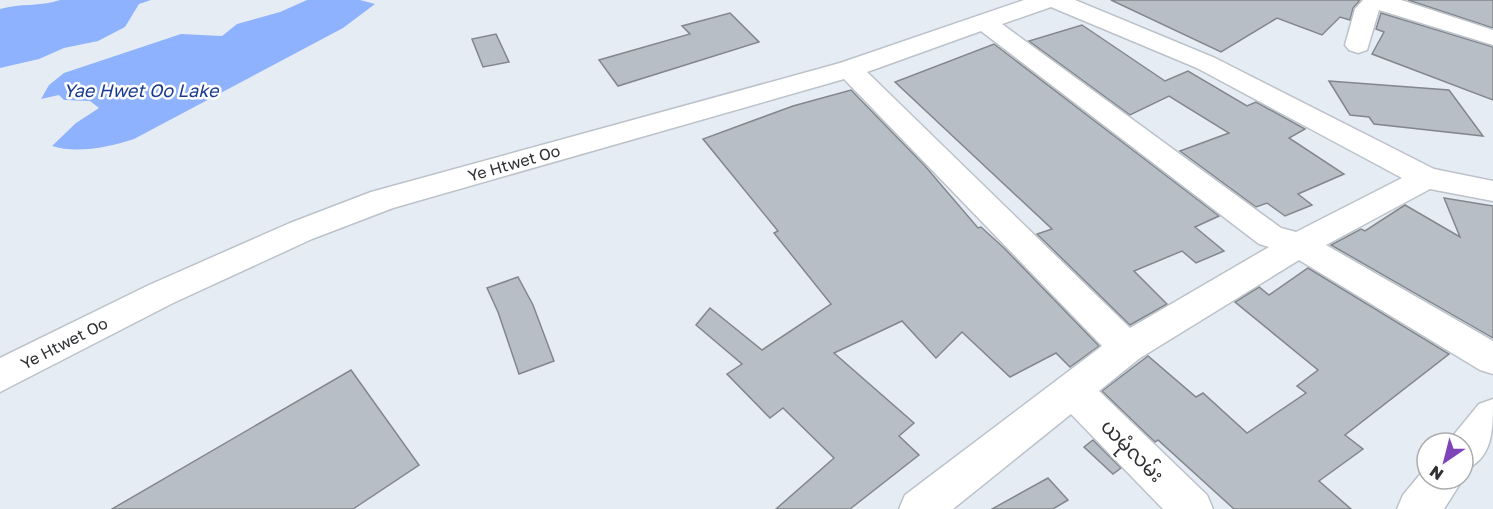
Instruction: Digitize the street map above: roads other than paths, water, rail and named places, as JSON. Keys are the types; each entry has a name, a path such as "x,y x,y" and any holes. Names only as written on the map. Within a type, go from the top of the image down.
{"street":[{"name":"Ye Htwet Oo","path":"0,376 161,294 301,231 382,200 849,69 1047,0"},
{"path":"1055,0 1206,63 1426,177 1493,191"},
{"path":"1358,45 1367,9 1374,2 1393,5 1493,38"},
{"path":"984,22 1270,236 1299,245 1493,359"},
{"path":"849,69 1127,348"},
{"path":"920,509 1127,348 1299,245 1426,177"},
{"name":"ယမုံလမ်း","path":"1074,391 1192,509"},
{"path":"1475,438 1493,416"},
{"path":"1418,509 1432,491"}],"water":[{"name":"Yae Hwet Oo Lake","path":"60,0 151,0 139,4 125,27 98,41 64,48 39,59 0,68 0,9"},
{"name":"Yae Hwet Oo Lake","path":"307,0 360,0 375,4 343,28 134,139 93,149 52,146 76,123 99,108 90,101 64,100 59,95 41,99 49,85 64,73 181,34 222,36 237,24 280,12"}]}
